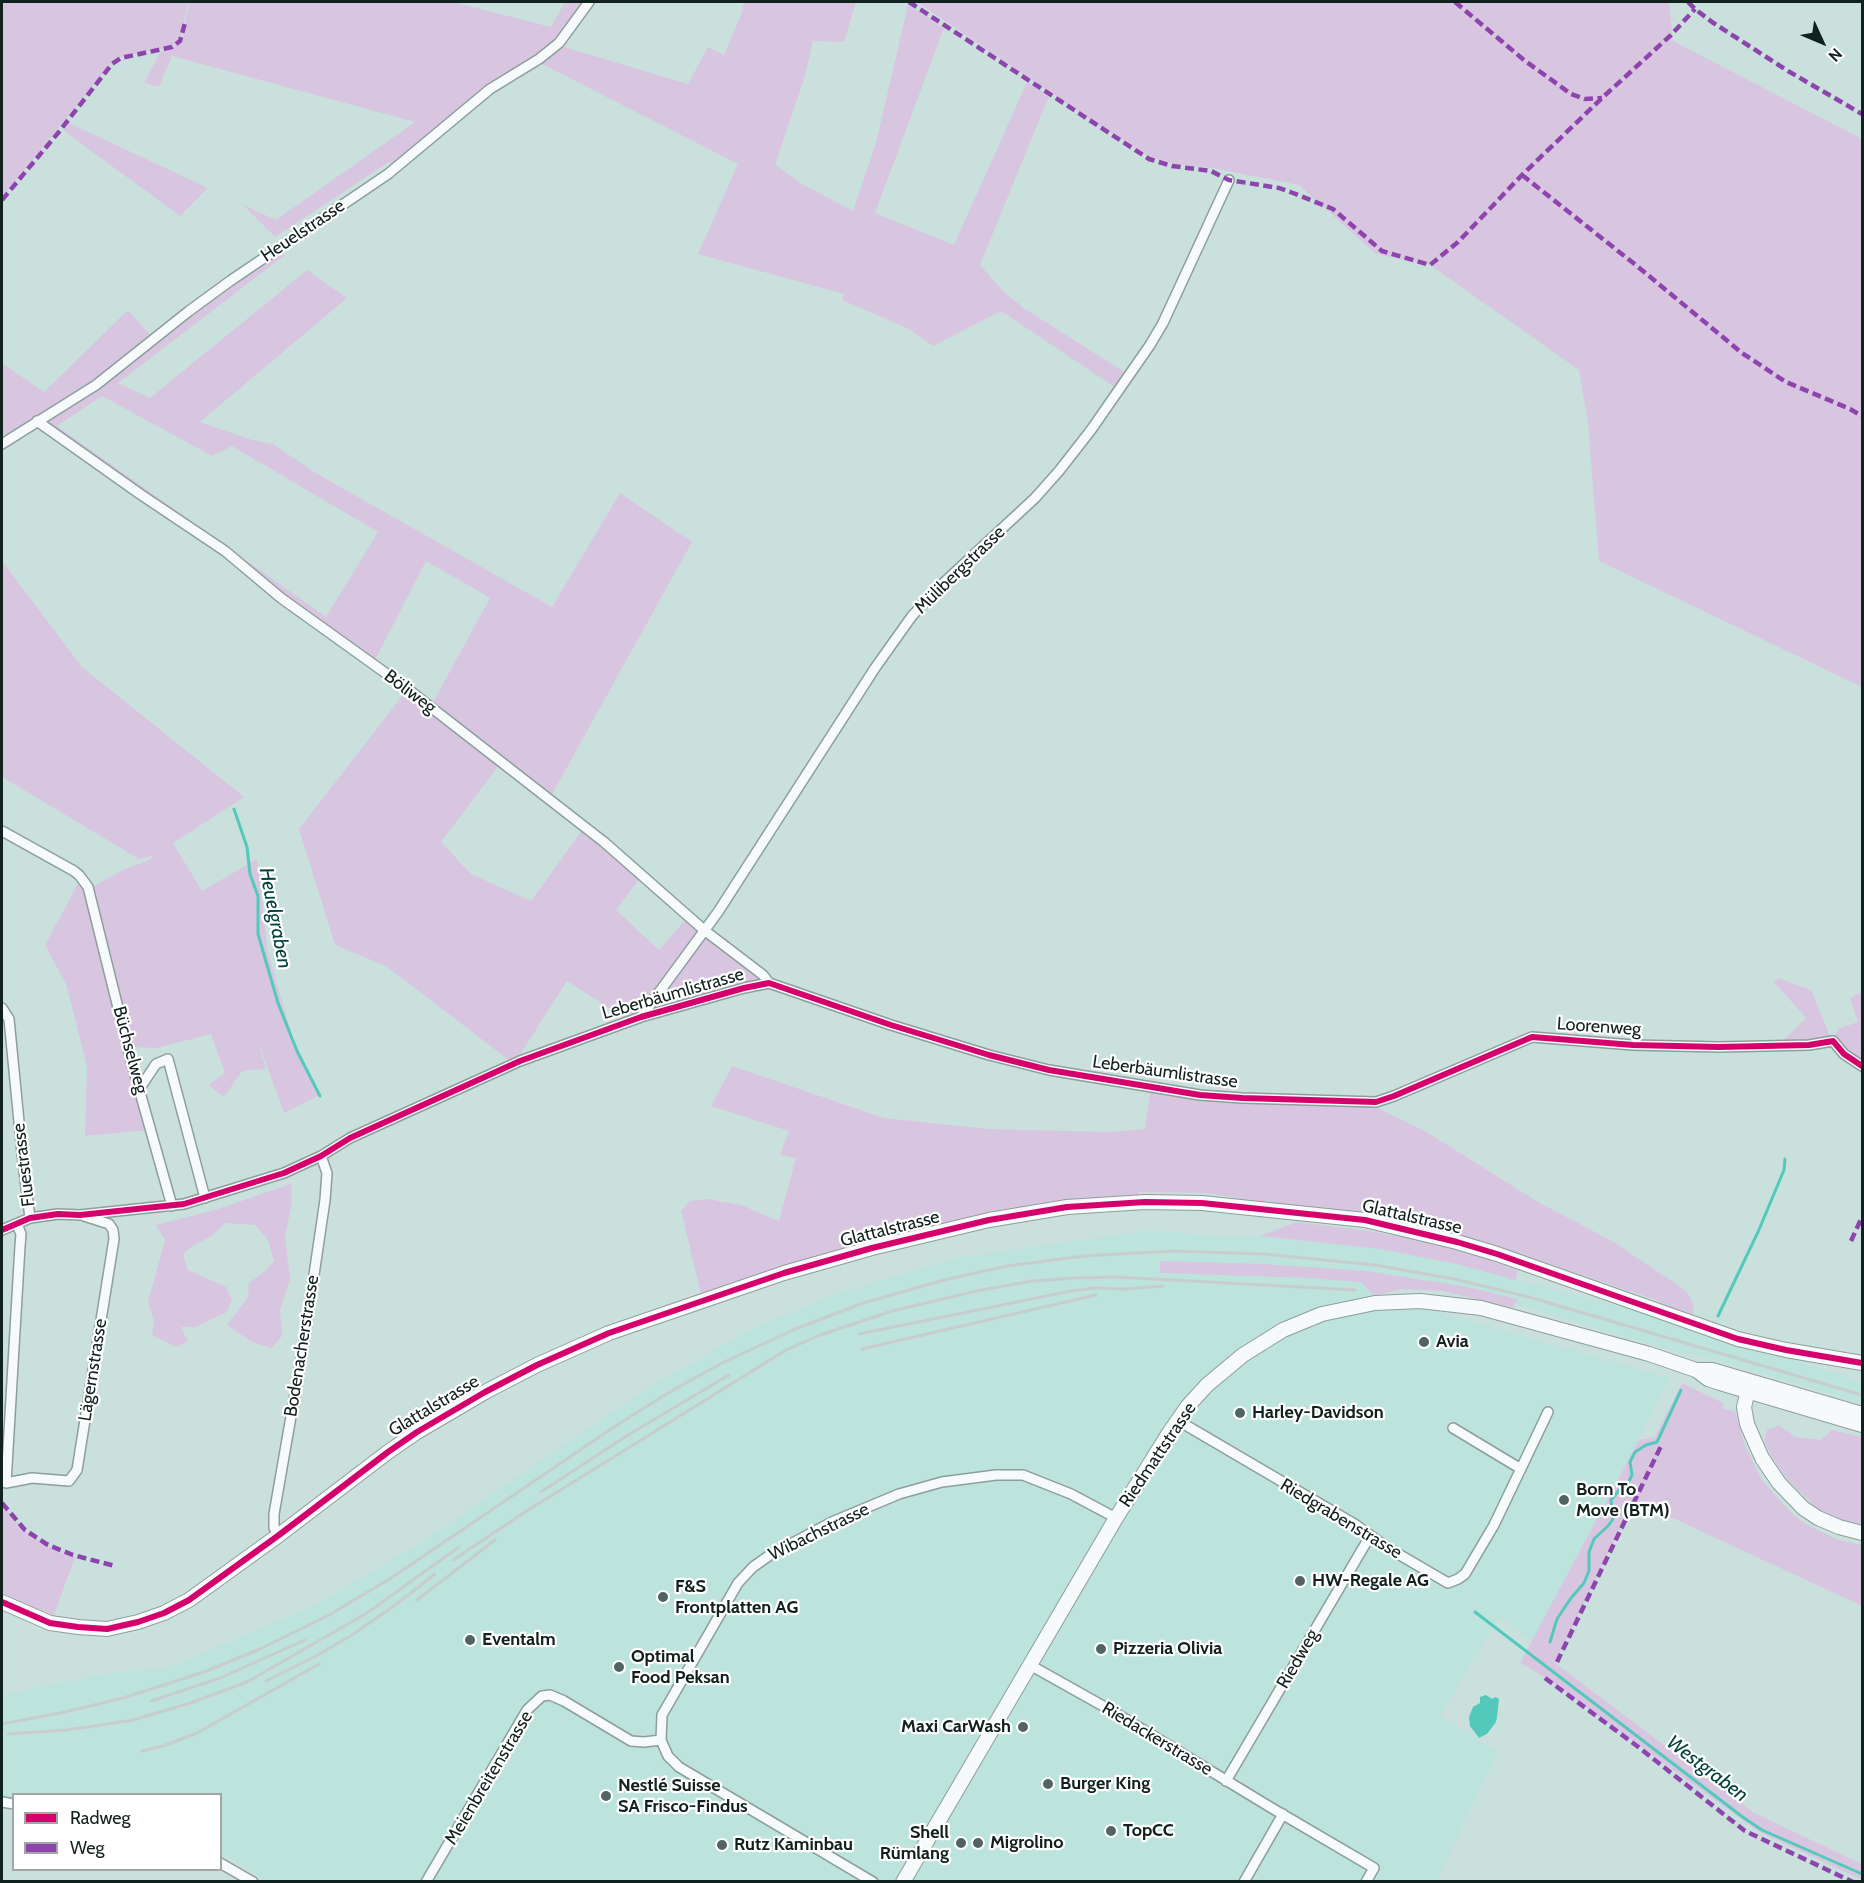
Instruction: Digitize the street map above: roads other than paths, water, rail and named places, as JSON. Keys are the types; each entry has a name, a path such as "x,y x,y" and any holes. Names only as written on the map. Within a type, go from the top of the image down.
{"street":[{"name":"Heuelstrasse","path":"2,444 96,385 222,287 388,174 490,88 539,59 559,43 589,2"},
{"name":"Mülibergstrasse","path":"640,1017 718,912 874,668 912,616 937,589 1035,498 1059,471 1150,345 1163,323 1228,180"},
{"name":"Böliweg","path":"36,421 225,551 281,598 405,687 604,842 704,930 763,975 768,983"},
{"name":"Büchselweg","path":"2,831 79,875 88,887 172,1206"},
{"name":"Leberbäumlistrasse","path":"2,1230 30,1218 58,1214 80,1215 172,1206 284,1173 321,1156 350,1138 520,1061 640,1017 768,983 989,1056 1048,1070 1200,1095 1376,1102"},
{"name":"Fluestrasse","path":"2,1008 9,1018 30,1218"},
{"name":"Loorenweg","path":"1376,1102 1532,1037 1633,1045 1719,1047 1809,1045 1833,1041 1844,1054 1863,1066"},
{"path":"140,1088 156,1064 168,1059 205,1198"},
{"name":"Bodenacherstrasse","path":"279,1535 274,1528 274,1514 305,1336 325,1200 327,1173 321,1156"},
{"name":"Glattalstrasse","path":"2,1602 50,1623 107,1629 164,1613 189,1600 388,1452 453,1410 537,1365 609,1333 784,1273 872,1248 989,1220 1067,1207 1145,1202 1203,1203 1365,1221 1458,1242 1497,1254 1738,1339 1863,1363"},
{"name":"Lägernstrasse","path":"4,1485 32,1478 69,1481 77,1470 114,1239 113,1230 109,1224 80,1215"},
{"path":"4,1485 21,1234 17,1224"},
{"name":"Riedmattstrasse","path":"903,1881 1116,1518 1177,1420 1208,1385 1234,1363 1273,1336 1322,1314 1355,1306 1383,1302 1420,1301 1456,1304 1489,1310 1617,1344 1696,1370 1712,1370 1749,1387"},
{"path":"1749,1387 1863,1414"},
{"path":"1749,1387 1863,1425"},
{"path":"1749,1387 1744,1407 1747,1424 1762,1458 1779,1483 1803,1508 1818,1518 1839,1527 1863,1533"},
{"name":"Riedgrabenstrasse","path":"1177,1420 1356,1525 1370,1536 1448,1583 1458,1580 1465,1574 1494,1525 1548,1412"},
{"path":"1453,1428 1521,1469"},
{"name":"Wibachstrasse","path":"661,1740 662,1714 738,1583 753,1567 770,1555 832,1522 899,1494 942,1482 1005,1475 1023,1475 1071,1494 1116,1518"},
{"name":"Riedweg","path":"1226,1781 1370,1536"},
{"name":"Riedackerstrasse","path":"1030,1665 1112,1711 1374,1868 1366,1881"},
{"name":"Meienbreitenstrasse","path":"426,1881 527,1710 542,1696 550,1695 564,1701 631,1741 661,1740"},
{"path":"661,1740 668,1756 679,1767 873,1881"},
{"path":"1244,1881 1283,1814"},
{"path":"222,1864 253,1881"}],"waterway":[{"name":"Heuelgraben","path":"234,809 247,847 250,874 258,896 258,934 278,1003 297,1051 320,1096"},
{"path":"1718,1316 1758,1232 1784,1170 1785,1159"},
{"path":"1550,1642 1557,1619 1584,1583 1589,1571 1589,1552 1594,1539 1613,1519 1611,1500 1620,1489 1627,1485 1632,1475 1630,1462 1635,1452 1646,1445 1657,1442 1681,1390"},
{"name":"Westgraben","path":"1475,1612 1744,1818 1762,1830 1862,1874"}],"railway":[{"path":"2,1724 123,1698 204,1672 260,1649 329,1615 391,1578 617,1425 722,1363 793,1330 863,1303 944,1280 1007,1266 1084,1256 1172,1251 1264,1254 1375,1265 1454,1279 1529,1297 1862,1395"},
{"path":"453,1560 525,1512 786,1350 820,1335 892,1311 981,1290 1033,1281 1075,1278 1117,1277 1355,1290"},
{"path":"859,1334 1071,1291 1163,1286"},
{"path":"862,1349 1096,1295"},
{"path":"541,1492 628,1435 729,1375"},
{"path":"417,1600 495,1540"},
{"path":"8,1734 67,1730 133,1720 190,1703 247,1682 367,1613 459,1547"},
{"path":"266,1681 352,1635 435,1574"},
{"path":"151,1701 220,1678 305,1640"},
{"path":"142,1751 197,1733 319,1664"}],"place":[{"name":"Avia","path":"1424,1342"},
{"name":"Harley-Davidson","path":"1240,1413"},
{"name":"Born To Move (BTM)","path":"1564,1500"},
{"name":"HW-Regale AG","path":"1300,1581"},
{"name":"F&S Frontplatten AG","path":"663,1597"},
{"name":"Eventalm","path":"470,1640"},
{"name":"Pizzeria Olivia","path":"1101,1649"},
{"name":"Optimal Food Peksan","path":"619,1667"},
{"name":"Maxi CarWash","path":"1023,1727"},
{"name":"Burger King","path":"1048,1784"},
{"name":"Nestlé Suisse SA Frisco-Findus","path":"606,1796"},
{"name":"TopCC","path":"1111,1831"},
{"name":"Shell Rümlang","path":"961,1843"},
{"name":"Migrolino","path":"978,1843"},
{"name":"Rutz Kaminbau","path":"722,1845"}]}
